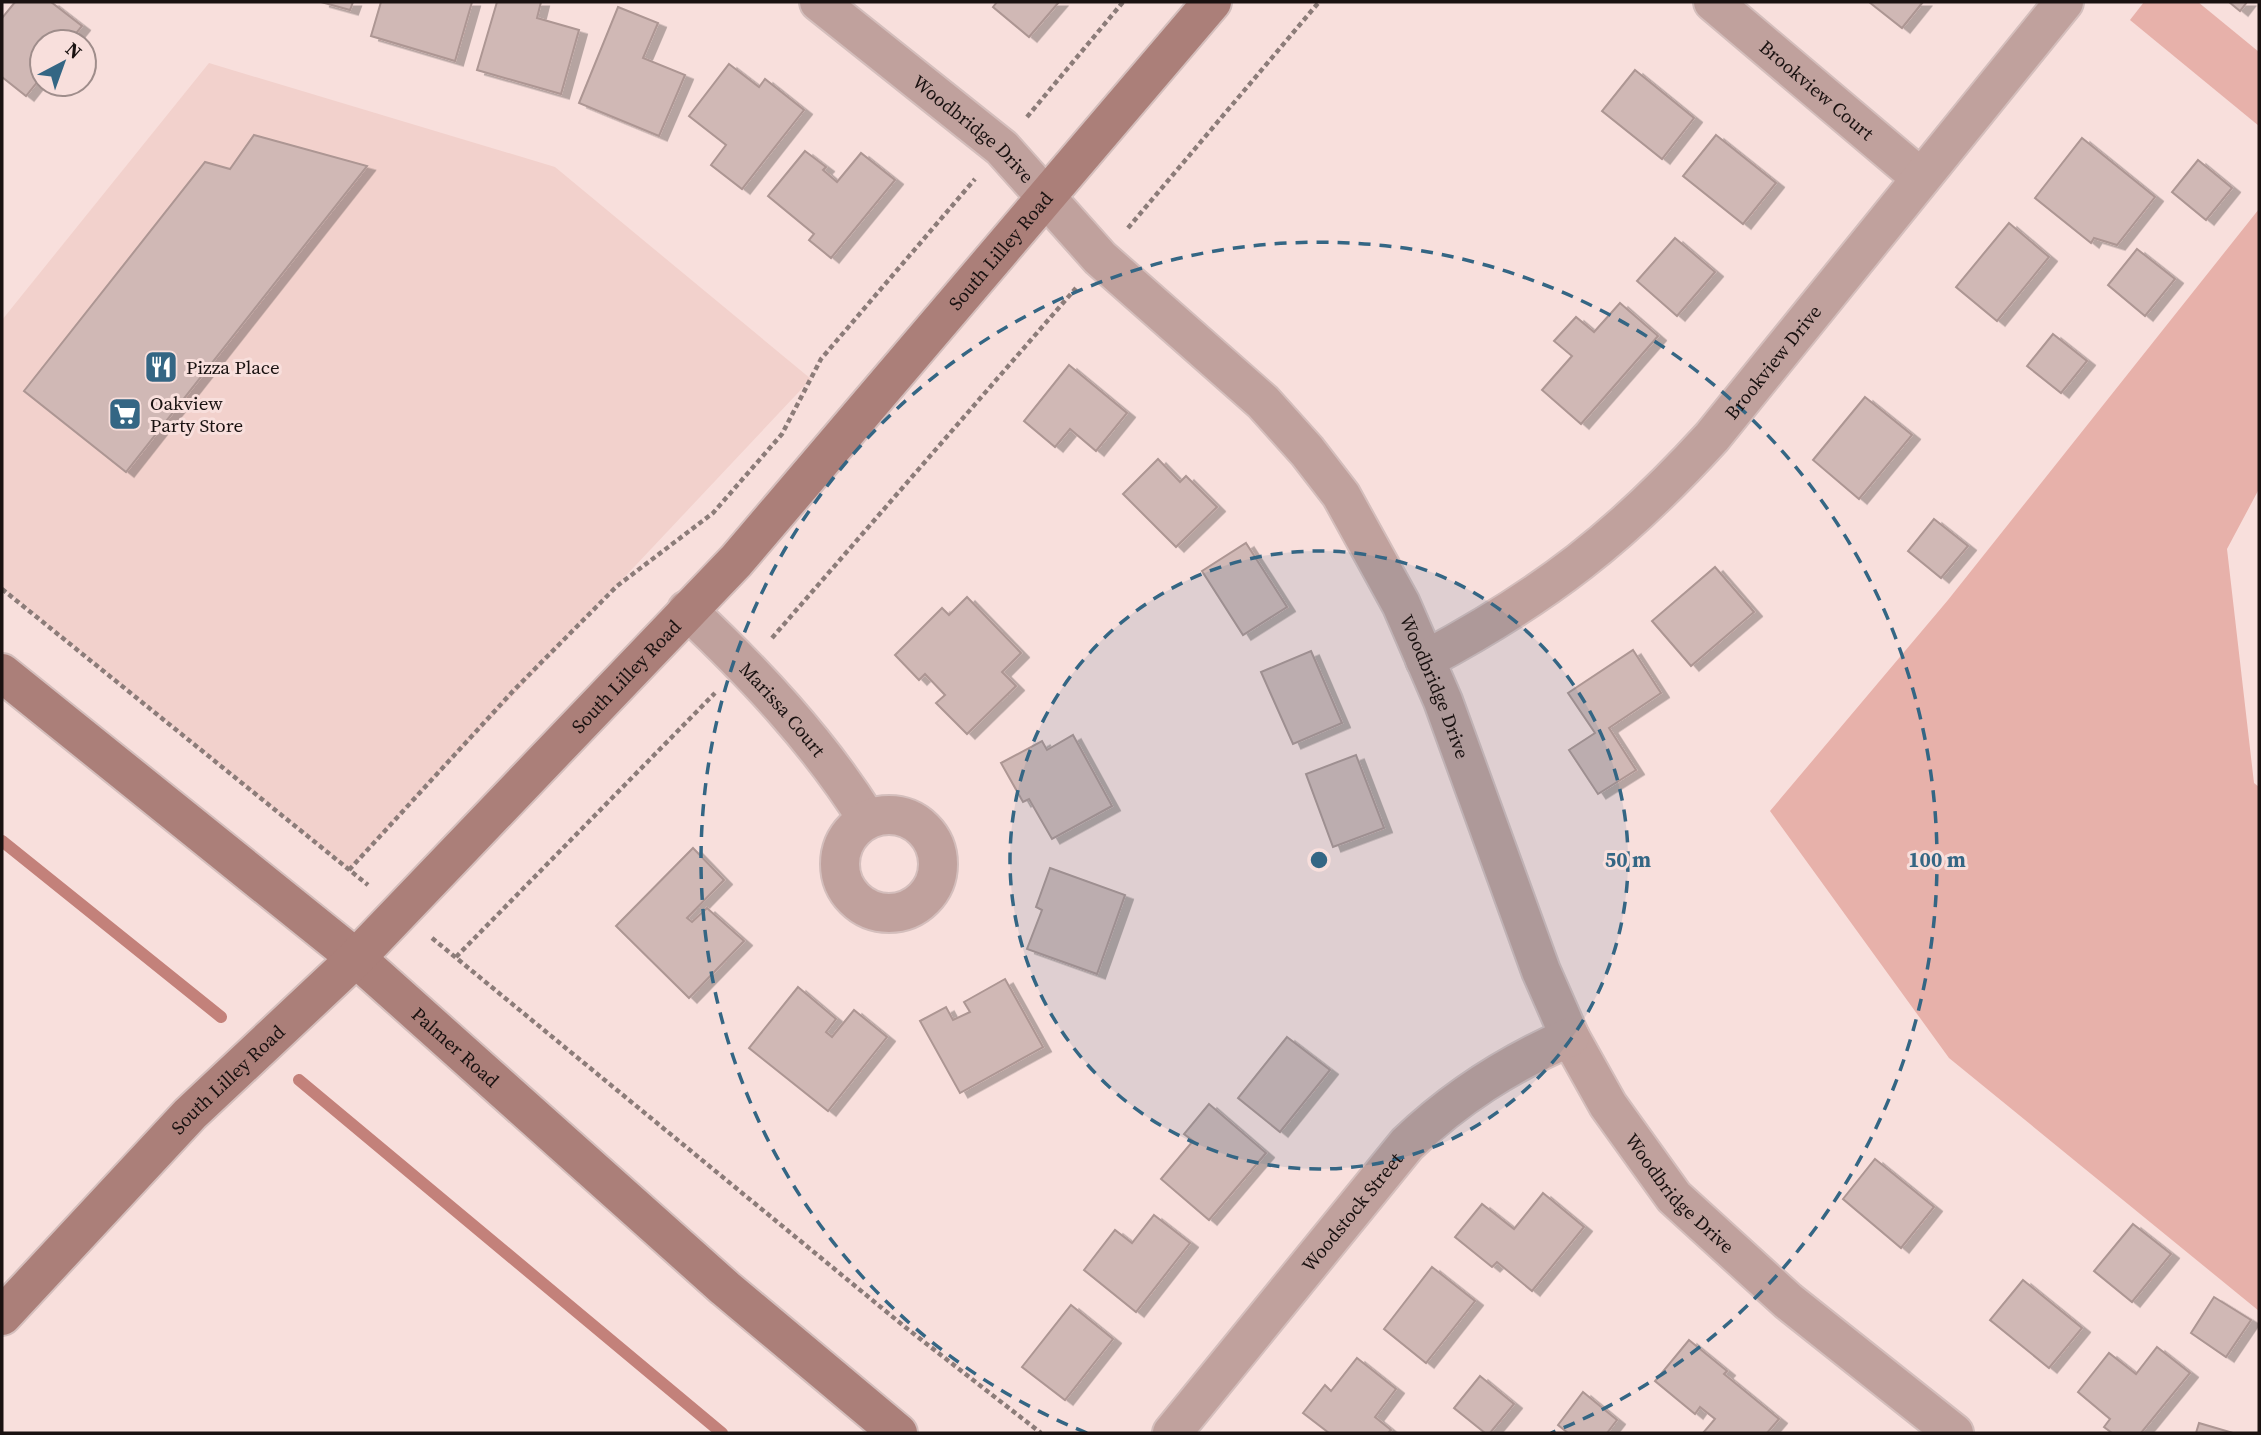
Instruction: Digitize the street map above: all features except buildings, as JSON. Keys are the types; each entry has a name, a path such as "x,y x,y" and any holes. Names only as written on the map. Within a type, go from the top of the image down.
{"street":[{"name":"Woodbridge Drive","path":"819,2 1002,148 1100,258 1263,402 1307,451 1347,506 1401,604 1443,701 1541,971 1570,1037 1608,1105 1674,1197 1929,1426"},
{"name":"South Lilley Road","path":"2,1316 190,1114 356,958 736,561 1212,2"},
{"name":"Brookview Court","path":"1713,2 1921,178"},
{"name":"Brookview Drive","path":"1425,660 1497,621 1548,588 1597,552 1657,497 1712,437 2064,2"},
{"name":"Marissa Court","path":"687,610 745,664 836,769 867,819"},
{"name":"Palmer Road","path":"2,673 356,958 725,1288 898,1433"},
{"name":"Woodstock Street","path":"1172,1433 1407,1144 1439,1114 1485,1079 1522,1058 1570,1037"}],"path":[{"path":"1022,123 1123,2"},
{"path":"1127,230 1319,2"},
{"path":"349,870 514,690 617,586 713,513 782,434 821,359 979,173"},
{"path":"770,640 1083,280"},
{"path":"2,589 401,912 873,1301 1041,1433"},
{"path":"456,957 719,690"}],"shaded area":[{"path":"2144,2 2198,2 2259,52 2259,126 2130,20"},
{"path":"209,63 555,167 811,379 349,870 2,588 2,320"},
{"path":"2259,209 2259,489 2227,549 2254,783 2259,787 2259,1311 1949,1058 1770,811 1948,600"}],"waterway":[{"path":"2,841 221,1017"},
{"path":"299,1080 722,1433"}],"place":[{"name":"Pizza Place","path":"161,367"},
{"name":"Oakview Party Store","path":"125,414"}]}
